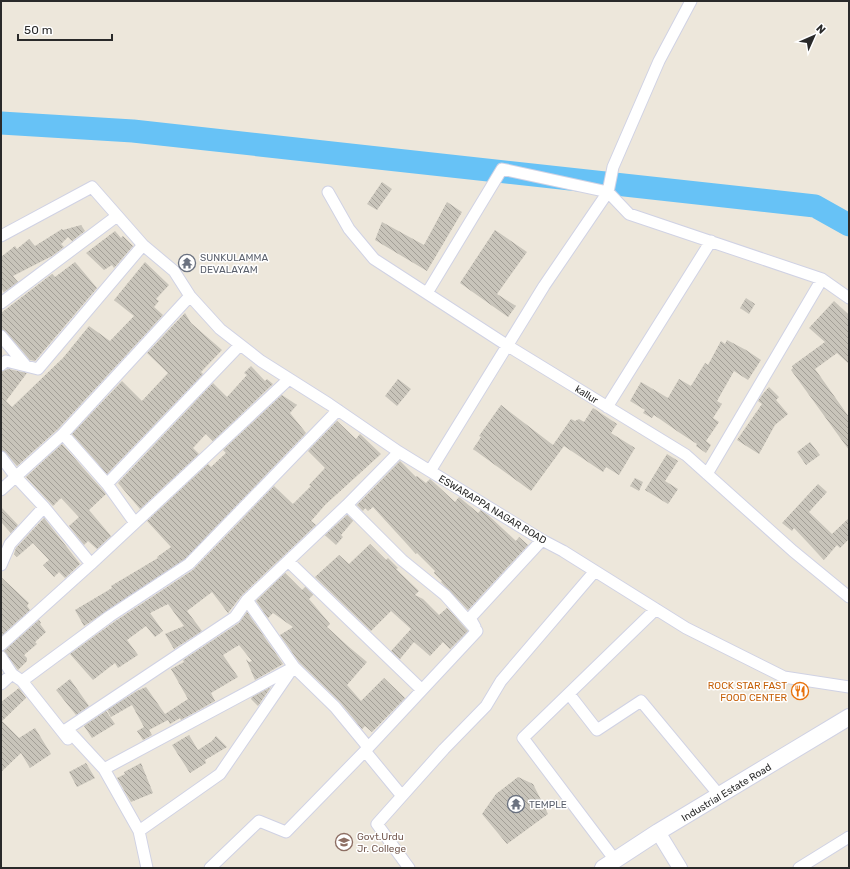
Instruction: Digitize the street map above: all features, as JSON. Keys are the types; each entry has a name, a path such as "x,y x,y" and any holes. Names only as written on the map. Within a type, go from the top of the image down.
{"main road":[{"name":"Industrial Estate Road","path":"609,864 658,832 849,717"}],"street":[{"path":"430,471 544,286 608,192 613,167 656,68 691,1"},
{"path":"427,293 502,169 608,192 629,214 822,279 849,298"},
{"name":"ESWARAPPA NAGAR ROAD","path":"1,236 92,187 143,245 174,271 190,296 220,329 262,361 338,410 399,452 542,540 563,551 686,628 784,677 849,687"},
{"name":"kallur","path":"328,192 349,229 374,259 508,346 686,455 793,551 849,597"},
{"path":"1,303 117,216"},
{"path":"607,407 711,242"},
{"path":"1,365 6,361 38,369 143,245"},
{"path":"707,474 822,279"},
{"path":"1,490 63,434 190,296"},
{"path":"1,336 26,366"},
{"path":"107,484 240,344"},
{"path":"1,645 91,564 289,379"},
{"path":"22,681 110,616 189,564 338,410"},
{"path":"63,434 107,484 135,523"},
{"path":"67,729 235,617 247,600 348,506 399,452"},
{"path":"1,457 16,478 44,508 91,564"},
{"path":"348,506 402,560 445,595 477,631"},
{"path":"1,565 10,544 44,508"},
{"path":"477,631 470,618 542,540"},
{"path":"288,561 422,690"},
{"path":"409,868 377,824 444,749 486,706 501,681 595,571"},
{"path":"247,600 294,667 335,708 402,796"},
{"path":"609,864 523,738 656,609"},
{"path":"210,868 259,821 286,832 367,749 477,631"},
{"path":"1,657 12,674 22,681 68,739 67,729"},
{"path":"104,769 294,667"},
{"path":"139,831 220,774 294,667"},
{"path":"1,684 12,674"},
{"path":"570,694 597,730 641,701 720,796"},
{"path":"67,729 104,769 139,831 147,868"},
{"path":"658,832 680,868"},
{"path":"799,868 849,837"}],"building":[{"path":"382,182 392,189 377,210 367,204"},
{"path":"447,202 462,212 427,271 375,240 382,222 424,245"},
{"path":"81,225 85,231 72,241 68,237 61,244 64,247 52,256 13,276 18,282 4,292 1,288 1,257 15,246 17,249 29,239 35,246 62,229"},
{"path":"495,230 527,252 497,294 516,306 508,317 460,283"},
{"path":"115,231 121,238 123,236 133,246 114,268 112,265 104,270 86,253"},
{"path":"75,262 97,288 35,361 30,360 6,332 1,329 1,313 52,274 55,277"},
{"path":"145,262 169,285 156,299 159,301 154,307 163,315 58,429 17,466 6,453 1,450 1,372 8,369 27,373 6,401 12,407 63,358 89,326 110,341 134,316 114,300"},
{"path":"746,298 755,304 749,314 740,308"},
{"path":"834,301 849,315 849,364 837,353 815,369 849,417 849,450 791,370 793,368 792,366 825,342 809,328"},
{"path":"185,313 191,323 222,350 201,372 203,374 107,474 72,434 122,381 142,401 168,373 147,353"},
{"path":"727,340 761,360 748,380 734,371 717,401 722,404 713,418 719,422 706,441 711,445 706,453 696,446 697,444 654,415 652,418 643,413 645,410 630,401 641,382 668,398 679,379 691,386 705,363 708,365 721,341 725,344"},
{"path":"251,366 265,381 267,379 273,384 213,441 206,434 193,448 199,454 140,509 118,483 213,383 227,397 247,375 244,373"},
{"path":"398,379 411,389 397,406 385,396"},
{"path":"769,387 779,397 776,400 788,414 775,425 759,454 737,440 762,404 758,401"},
{"path":"282,395 297,405 290,413 306,433 185,559 84,626 75,610 112,588 111,586 158,558 157,557 171,547 147,521 208,464 211,467 226,453 223,450"},
{"path":"501,405 553,445 571,419 575,421 579,419 584,422 593,408 617,424 611,433 635,448 619,475 606,467 603,472 564,446 531,491 473,449 481,437 479,436"},
{"path":"337,421 356,439 360,434 381,454 326,504 311,521 316,525 242,595 228,613 212,592 187,611 202,631 174,649 165,634 184,626 168,604 150,613 163,631 155,637 146,626 127,640 138,655 118,668 115,663 93,680 70,654 114,622 193,570 274,486 293,504 311,486 309,485 325,468 308,451"},
{"path":"810,442 820,455 806,465 797,452"},
{"path":"62,444 106,494 89,510 111,536 97,549 88,541 84,545 69,526 79,517 61,498 53,506 26,477"},
{"path":"667,454 678,461 665,481 678,489 668,504 645,490"},
{"path":"400,461 416,477 417,476 426,483 430,479 455,502 459,497 478,513 481,510 488,515 516,541 519,537 528,545 468,610 441,582 442,581 434,573 435,571 417,553 416,554 373,507 368,511 365,508 363,511 357,505"},
{"path":"635,478 643,482 639,491 630,486"},
{"path":"818,484 827,492 809,512 832,534 849,518 849,539 840,548 837,545 824,560 794,528 792,531 782,523"},
{"path":"1,507 18,525 11,533 1,522"},
{"path":"347,515 353,521 341,535 343,537 336,545 325,535"},
{"path":"44,518 80,564 65,578 59,572 54,577 43,565 49,560 33,543 17,557 14,554 16,548"},
{"path":"370,544 386,560 388,558 398,568 396,569 419,591 415,595 423,599 439,615 447,608 468,631 450,649 443,642 430,656 414,642 400,659 391,651 411,629 391,611 371,631 315,577 339,555 349,564"},
{"path":"285,573 302,590 305,587 313,595 309,599 330,624 327,627 367,662 347,685 361,701 384,678 405,698 372,732 365,726 362,729 340,702 299,662 280,635 293,627 273,613 268,618 256,601"},
{"path":"1,577 29,603 27,606 30,610 1,636"},
{"path":"247,612 283,664 255,680 246,659 249,662 252,661 239,645 223,655 238,677 211,693 215,701 181,720 180,718 170,724 168,720 149,730 152,735 143,740 137,731 144,727 132,705 111,717 107,710 146,687 165,714 188,699 171,669 184,662 183,660 239,623"},
{"path":"39,620 46,632 35,642 37,644 24,655 27,658 27,661 18,670 4,651"},
{"path":"70,679 89,706 76,715 56,690"},
{"path":"271,687 258,706 251,699 252,697"},
{"path":"19,688 26,698 2,721 19,738 35,728 51,754 30,768 21,753 1,772 1,702"},
{"path":"106,711 115,724 92,738 84,726"},
{"path":"189,735 198,750 212,741 216,736 227,747 205,760 206,763 190,773 172,745"},
{"path":"86,763 95,778 77,787 69,772"},
{"path":"141,763 153,793 131,802 117,778 125,774 124,772"},
{"name":"TEMPLE","path":"518,777 533,784 548,814 507,844 482,814 496,794"}],"waterway":[{"path":"1,123 133,131 815,206 849,225"}],"place":[{"name":"SUNKULAMMA DEVALAYAM","path":"187,263"},
{"name":"ROCK STAR FAST FOOD CENTER","path":"800,691"},
{"name":"TEMPLE","path":"516,804"},
{"name":"Govt.Urdu Jr. College","path":"344,842"}]}
